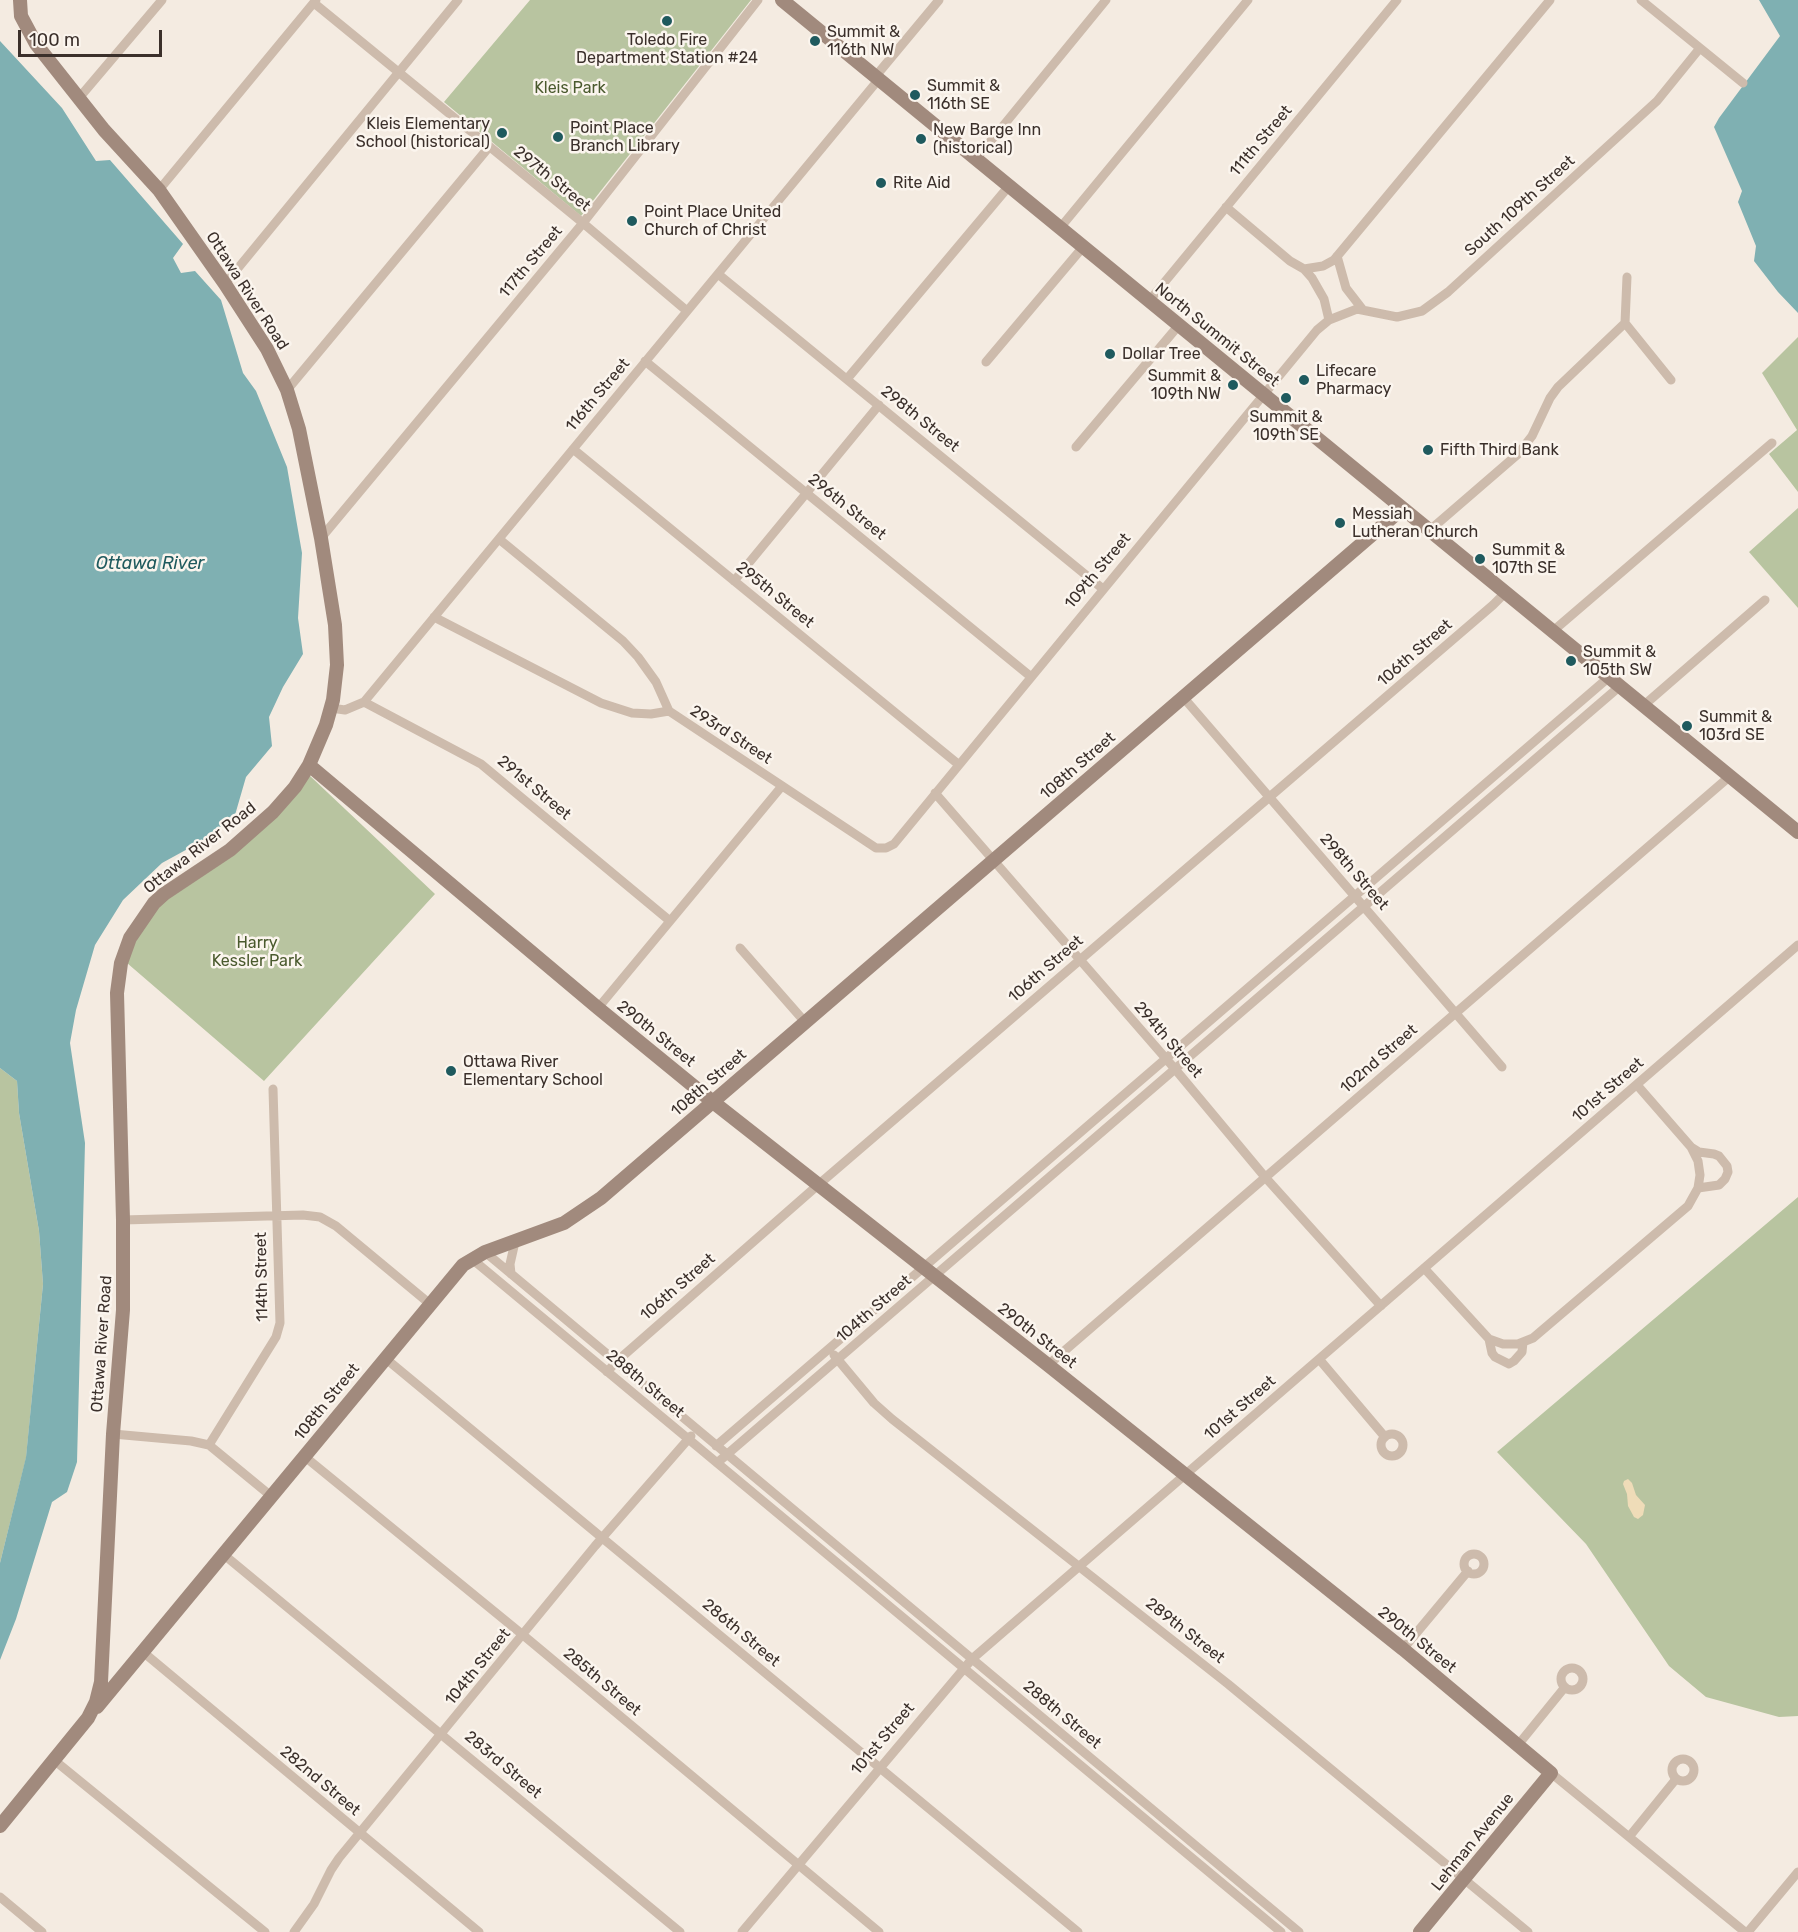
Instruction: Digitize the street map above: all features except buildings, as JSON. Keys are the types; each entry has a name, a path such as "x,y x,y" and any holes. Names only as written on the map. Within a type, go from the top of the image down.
{"street":[{"name":"Ottawa River Road","path":"0,1826 88,1718 106,1679 113,1434 123,1310 117,993 121,963 130,938 144,915 164,894 230,850 273,812 295,787 320,742 331,708 337,665 337,646 321,538 298,429 286,390 267,349 159,190 104,130 27,29 21,16 20,0"},
{"path":"79,98 162,0"},
{"path":"225,284 458,0"},
{"name":"117th Street","path":"321,538 583,223 758,0"},
{"name":"North Summit Street","path":"782,0 1798,832"},
{"name":"116th Street","path":"364,702 718,274 939,0"},
{"path":"976,159 1106,0"},
{"path":"1060,228 1248,0"},
{"name":"111th Street","path":"1149,301 1397,0"},
{"path":"1304,269 1323,266 1337,256 1550,0"},
{"path":"1641,0 1743,83"},
{"path":"159,190 315,2"},
{"name":"297th Street","path":"315,2 687,311"},
{"name":"South 109th Street","path":"1329,320 1357,309 1397,317 1422,311 1448,292 1657,101 1700,48"},
{"path":"286,390 489,147"},
{"path":"847,379 1009,186"},
{"path":"1226,207 1290,261 1304,269 1321,293 1328,310 1329,320"},
{"path":"986,362 1083,247"},
{"path":"1337,256 1346,288 1363,310"},
{"name":"298th Street","path":"718,274 1103,589"},
{"path":"1627,277 1625,323 1671,380"},
{"name":"109th Street","path":"894,844 1317,330 1329,320"},
{"path":"1430,530 1518,454 1532,436 1550,398 1558,387 1625,323"},
{"path":"1076,447 1179,326"},
{"name":"296th Street","path":"645,361 1030,676"},
{"path":"734,581 879,405"},
{"path":"1553,631 1772,443"},
{"name":"295th Street","path":"573,449 958,764"},
{"name":"108th Street","path":"106,1679 126,1672 463,1265 485,1252 551,1229 578,1215 601,1198 1402,508"},
{"name":"293rd Street","path":"499,539 623,641 656,682 669,711 876,848 886,848 894,844"},
{"name":"106th Street","path":"607,1372 818,1185 1494,605 1506,592"},
{"path":"1642,706 1765,600"},
{"path":"434,617 601,704 632,713 651,714 669,711"},
{"name":"104th Street","path":"717,1463 838,1360 1041,1166 1481,787 1614,682"},
{"name":"104th Street","path":"716,1446 828,1349 1050,1177 1490,798 1614,682"},
{"name":"298th Street","path":"1183,697 1502,1067"},
{"path":"331,708 345,710 364,702"},
{"name":"291st Street","path":"364,702 482,764 670,921"},
{"name":"290th Street","path":"309,765 712,1102 1048,1365 1403,1649 1746,1932"},
{"name":"102nd Street","path":"1048,1365 1730,777"},
{"path":"597,1008 782,786"},
{"path":"1481,787 1490,798"},
{"name":"294th Street","path":"934,794 1175,1069 1265,1177 1381,1306"},
{"name":"101st Street","path":"742,1932 972,1659 1798,945"},
{"path":"740,948 805,1022"},
{"path":"1258,979 1267,990"},
{"path":"1636,1085 1691,1147 1698,1152 1719,1156 1727,1166 1728,1172 1719,1185 1698,1188"},
{"name":"114th Street","path":"209,1445 276,1337 280,1323 273,1089"},
{"path":"1424,1269 1489,1339 1503,1344 1518,1344 1533,1338 1688,1206 1698,1188 1700,1175 1698,1161 1691,1147"},
{"path":"1041,1166 1050,1177"},
{"path":"123,1220 303,1215 320,1217 336,1226 430,1304"},
{"path":"511,1274 510,1264 515,1242"},
{"name":"288th Street","path":"485,1252 1299,1932"},
{"name":"288th Street","path":"472,1259 1281,1932"},
{"path":"1489,1339 1494,1357 1509,1364 1522,1352 1522,1342"},
{"name":"289th Street","path":"828,1349 874,1403 892,1419 1228,1684 1528,1932"},
{"name":"286th Street","path":"385,1358 1078,1932"},
{"path":"1319,1359 1385,1437"},
{"name":"104th Street","path":"294,1932 314,1904 331,1870 360,1833 604,1538 688,1439 699,1430"},
{"path":"113,1434 191,1441 209,1445 271,1497"},
{"name":"285th Street","path":"304,1456 879,1932"},
{"path":"799,1531 807,1521"},
{"name":"283rd Street","path":"223,1554 680,1932"},
{"path":"1403,1649 1468,1571"},
{"path":"880,1598 888,1589"},
{"name":"282nd Street","path":"142,1652 479,1932"},
{"path":"1518,1744 1565,1687"},
{"path":"54,1760 265,1932"},
{"path":"1098,1780 1106,1771"},
{"name":"Lehman Avenue","path":"1420,1932 1551,1773"},
{"path":"1629,1837 1676,1779"},
{"path":"1746,1932 1798,1872"},
{"path":"0,1897 42,1932"}],"green space":[{"name":"Kleis Park","path":"530,0 751,0 581,216 444,102"},
{"path":"1798,337 1798,492 1769,454 1797,430 1762,373"},
{"path":"1798,508 1798,608 1749,552"},
{"name":"Harry Kessler Park","path":"309,775 435,894 264,1081 127,963 129,952 155,910"},
{"path":"0,1068 17,1081 19,1113 39,1231 43,1284 26,1458 0,1563"},
{"path":"1798,1197 1798,1716 1779,1717 1706,1697 1669,1666 1586,1544 1497,1452"}],"sand":[{"path":"1628,1479 1636,1495 1645,1505 1643,1515 1638,1519 1634,1517 1628,1506 1623,1484"}],"water":[{"path":"1759,0 1798,0 1798,313 1754,261 1756,246 1738,202 1742,191 1714,127 1780,36"},
{"name":"Ottawa River","path":"0,41 62,108 96,161 110,160 183,244 173,258 181,273 195,271 221,300 243,373 256,391 287,467 302,553 298,618 303,654 283,687 269,717 272,746 246,777 235,815 204,840 162,863 123,900 95,945 76,1010 70,1043 85,1143 77,1462 67,1492 52,1502 16,1619 0,1660 0,1563 26,1457 43,1284 39,1231 19,1113 17,1081 0,1068"}],"place":[{"name":"Toledo Fire Department Station #24","path":"667,21"},
{"name":"Summit & 116th NW","path":"815,41"},
{"name":"Summit & 116th SE","path":"915,95"},
{"name":"Kleis Elementary School (historical)","path":"502,133"},
{"name":"Point Place Branch Library","path":"558,137"},
{"name":"New Barge Inn (historical)","path":"921,139"},
{"name":"Rite Aid","path":"881,183"},
{"name":"Point Place United Church of Christ","path":"632,221"},
{"name":"Dollar Tree","path":"1110,354"},
{"name":"Lifecare Pharmacy","path":"1304,380"},
{"name":"Summit & 109th NW","path":"1233,385"},
{"name":"Summit & 109th SE","path":"1286,398"},
{"name":"Fifth Third Bank","path":"1428,450"},
{"name":"Messiah Lutheran Church","path":"1340,523"},
{"name":"Summit & 107th SE","path":"1480,559"},
{"name":"Summit & 105th SW","path":"1571,661"},
{"name":"Summit & 103rd SE","path":"1687,726"},
{"name":"Ottawa River Elementary School","path":"451,1071"}]}
